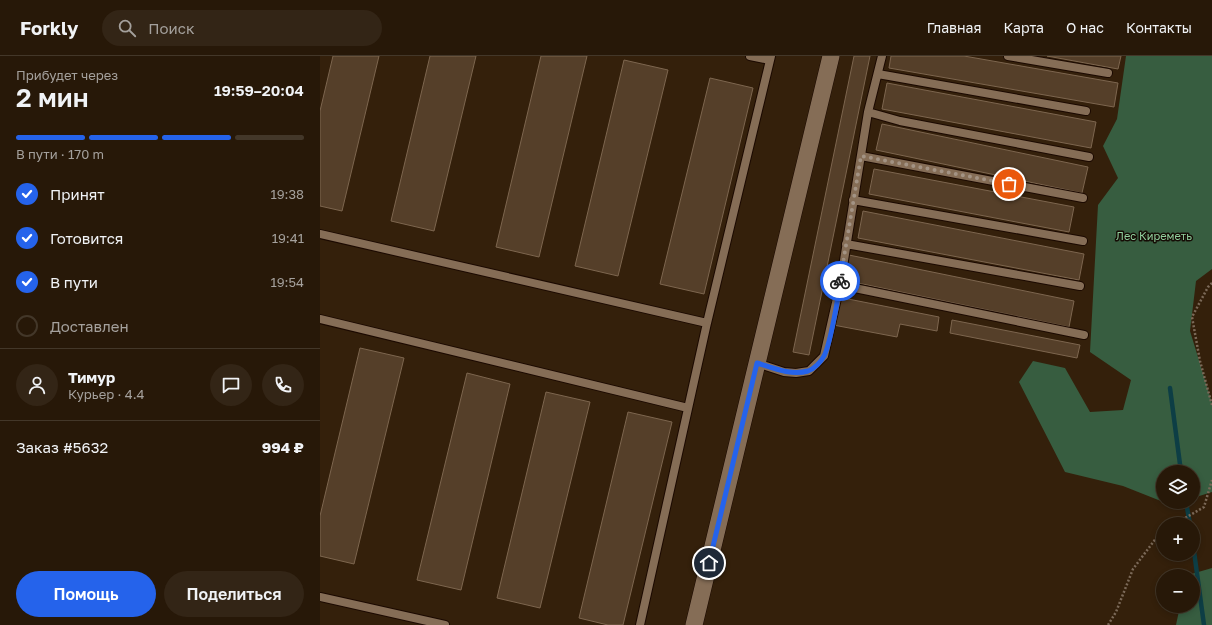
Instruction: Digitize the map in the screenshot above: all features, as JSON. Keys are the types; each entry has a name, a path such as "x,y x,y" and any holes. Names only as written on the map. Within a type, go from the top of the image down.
{"street":[{"path":"694,625 831,56"}],"lane":[{"path":"640,625 707,323 770,58 750,56"},
{"path":"757,363 784,372 796,373 810,371 824,356 840,285 868,112 882,56"},
{"path":"1008,56 1108,73"},
{"path":"878,74 1086,111"},
{"path":"868,112 900,121 1089,157"},
{"path":"861,156 1083,198"},
{"path":"854,200 1083,240"},
{"path":"320,234 707,323"},
{"path":"846,244 1080,286"},
{"path":"840,285 1084,334"},
{"path":"320,320 688,408"},
{"path":"320,597 445,625"}],"path":[{"path":"1212,283 1208,287 1192,316 1200,360 1212,405"},
{"path":"1187,517 1204,507 1212,480"},
{"path":"1108,625 1116,612 1132,569 1156,538"}],"green space":[{"name":"Лес Киреметь","path":"1126,56 1212,56 1212,269 1196,281 1190,331 1212,403 1212,492 1200,496 1200,465 1156,465 1156,499 1123,486 1065,472 1019,382 1033,361 1065,368 1090,412 1123,410 1131,380 1090,352 1098,205 1118,178 1103,146 1117,119"},
{"path":"1212,568 1212,625 1176,625 1179,613 1200,613 1200,572"}],"building":[{"path":"333,56 379,56 342,211 320,206 320,111"},
{"path":"430,56 476,56 434,231 391,221"},
{"path":"541,56 587,56 539,257 496,247"},
{"path":"854,56 870,56 809,355 793,352"},
{"path":"891,56 964,56 1118,83 1114,107 889,68"},
{"path":"1047,56 1121,56 1118,69"},
{"path":"624,60 668,70 618,276 575,266"},
{"path":"710,78 753,88 704,294 660,284"},
{"path":"887,83 1096,122 1091,148 882,109"},
{"path":"882,124 1088,167 1082,193 876,150"},
{"path":"874,169 1074,207 1069,232 869,194"},
{"path":"863,211 1084,254 1079,280 858,238"},
{"path":"844,254 1074,301 1069,327 848,281 850,269 841,267"},
{"path":"833,296 939,317 937,331 900,324 897,337 828,324"},
{"path":"952,320 1080,345 1077,358 950,333"},
{"path":"360,348 404,358 354,564 320,556 320,516"},
{"path":"467,373 510,384 461,590 417,580"},
{"path":"546,392 590,402 540,608 497,598"},
{"path":"628,412 672,422 623,625 608,625 579,618"}],"waterway":[{"path":"1170,388 1180,465"},
{"path":"1187,509 1189,517"},
{"path":"1195,561 1204,625"}],"way so far":[{"path":"840,281 861,156 1009,184"}],"route":[{"path":"709,563 757,363 784,372 796,373 810,371 818,364 824,356 828,342 840,281"}]}
